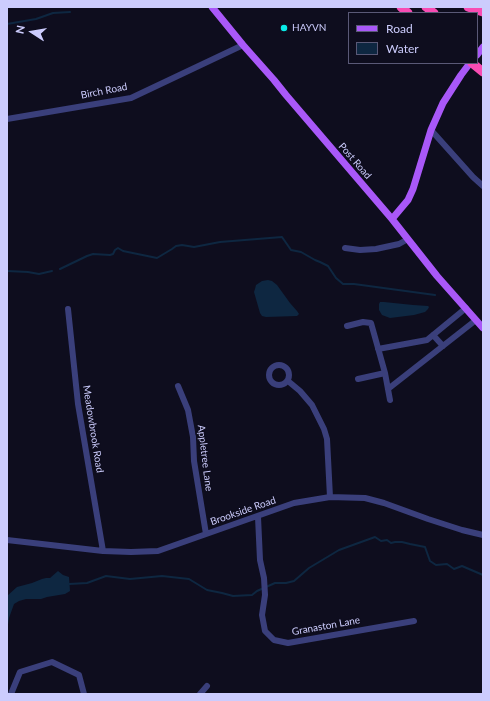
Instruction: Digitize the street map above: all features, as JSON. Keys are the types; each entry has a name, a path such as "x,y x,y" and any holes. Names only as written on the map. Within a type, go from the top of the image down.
{"highway":[{"path":"468,7 483,12"},
{"path":"472,64 483,72"}],"main road":[{"name":"Post Road","path":"212,7 408,238 437,276 483,328"},
{"path":"392,219 403,207 410,195 431,130 443,103 461,75 470,64"}],"street":[{"name":"Birch Road","path":"7,119 131,98 243,45"},
{"path":"431,130 483,186"},
{"path":"345,248 360,250 376,249 399,244 408,238"},
{"path":"378,349 427,340 466,308"},
{"name":"Meadowbrook Road","path":"68,309 78,404 103,551"},
{"path":"388,389 476,320"},
{"path":"347,326 363,322 372,323 390,400"},
{"path":"433,335 443,346"},
{"path":"358,379 384,373"},
{"path":"288,381 300,391 312,405 328,439 330,497"},
{"name":"Appletree Lane","path":"178,386 188,410 193,437 194,461 206,534"},
{"name":"Brookside Road","path":"7,540 103,551 158,551 258,517 294,503 330,497 364,498 384,503 462,530 483,535"},
{"name":"Granaston Lane","path":"258,517 260,560 264,578 265,595 262,615 265,631 274,640 288,643 414,621"},
{"path":"11,694 20,672 52,662 79,675 84,694"},
{"path":"200,694 207,686"}],"water":[{"path":"268,280 277,285 299,314 297,316 262,316 254,292 256,285 262,281"},
{"path":"380,302 429,307 425,312 390,318 382,315 379,310"},
{"path":"58,571 69,577 70,591 65,594 41,599 26,599 14,604 9,618 7,631 7,596 17,587 50,578"}],"waterway":[{"path":"7,24 36,19 53,13 70,12"},
{"path":"60,269 93,254 113,254 118,248 123,251 157,258 176,246 182,245 194,247 220,242 282,237 291,250 301,252 328,266 336,278 343,284 354,284 435,295"},
{"path":"7,271 39,274 52,271"},
{"path":"69,584 87,583 106,576 130,579 162,576 189,579 207,590 233,596 252,595 257,591 275,583 294,581 309,568 339,550 375,537 381,541 387,540 391,543 402,542 425,547 430,561 436,565 447,564 454,569 462,566 483,575"}],"place":[{"name":"HAYVN","path":"284,28"}]}
